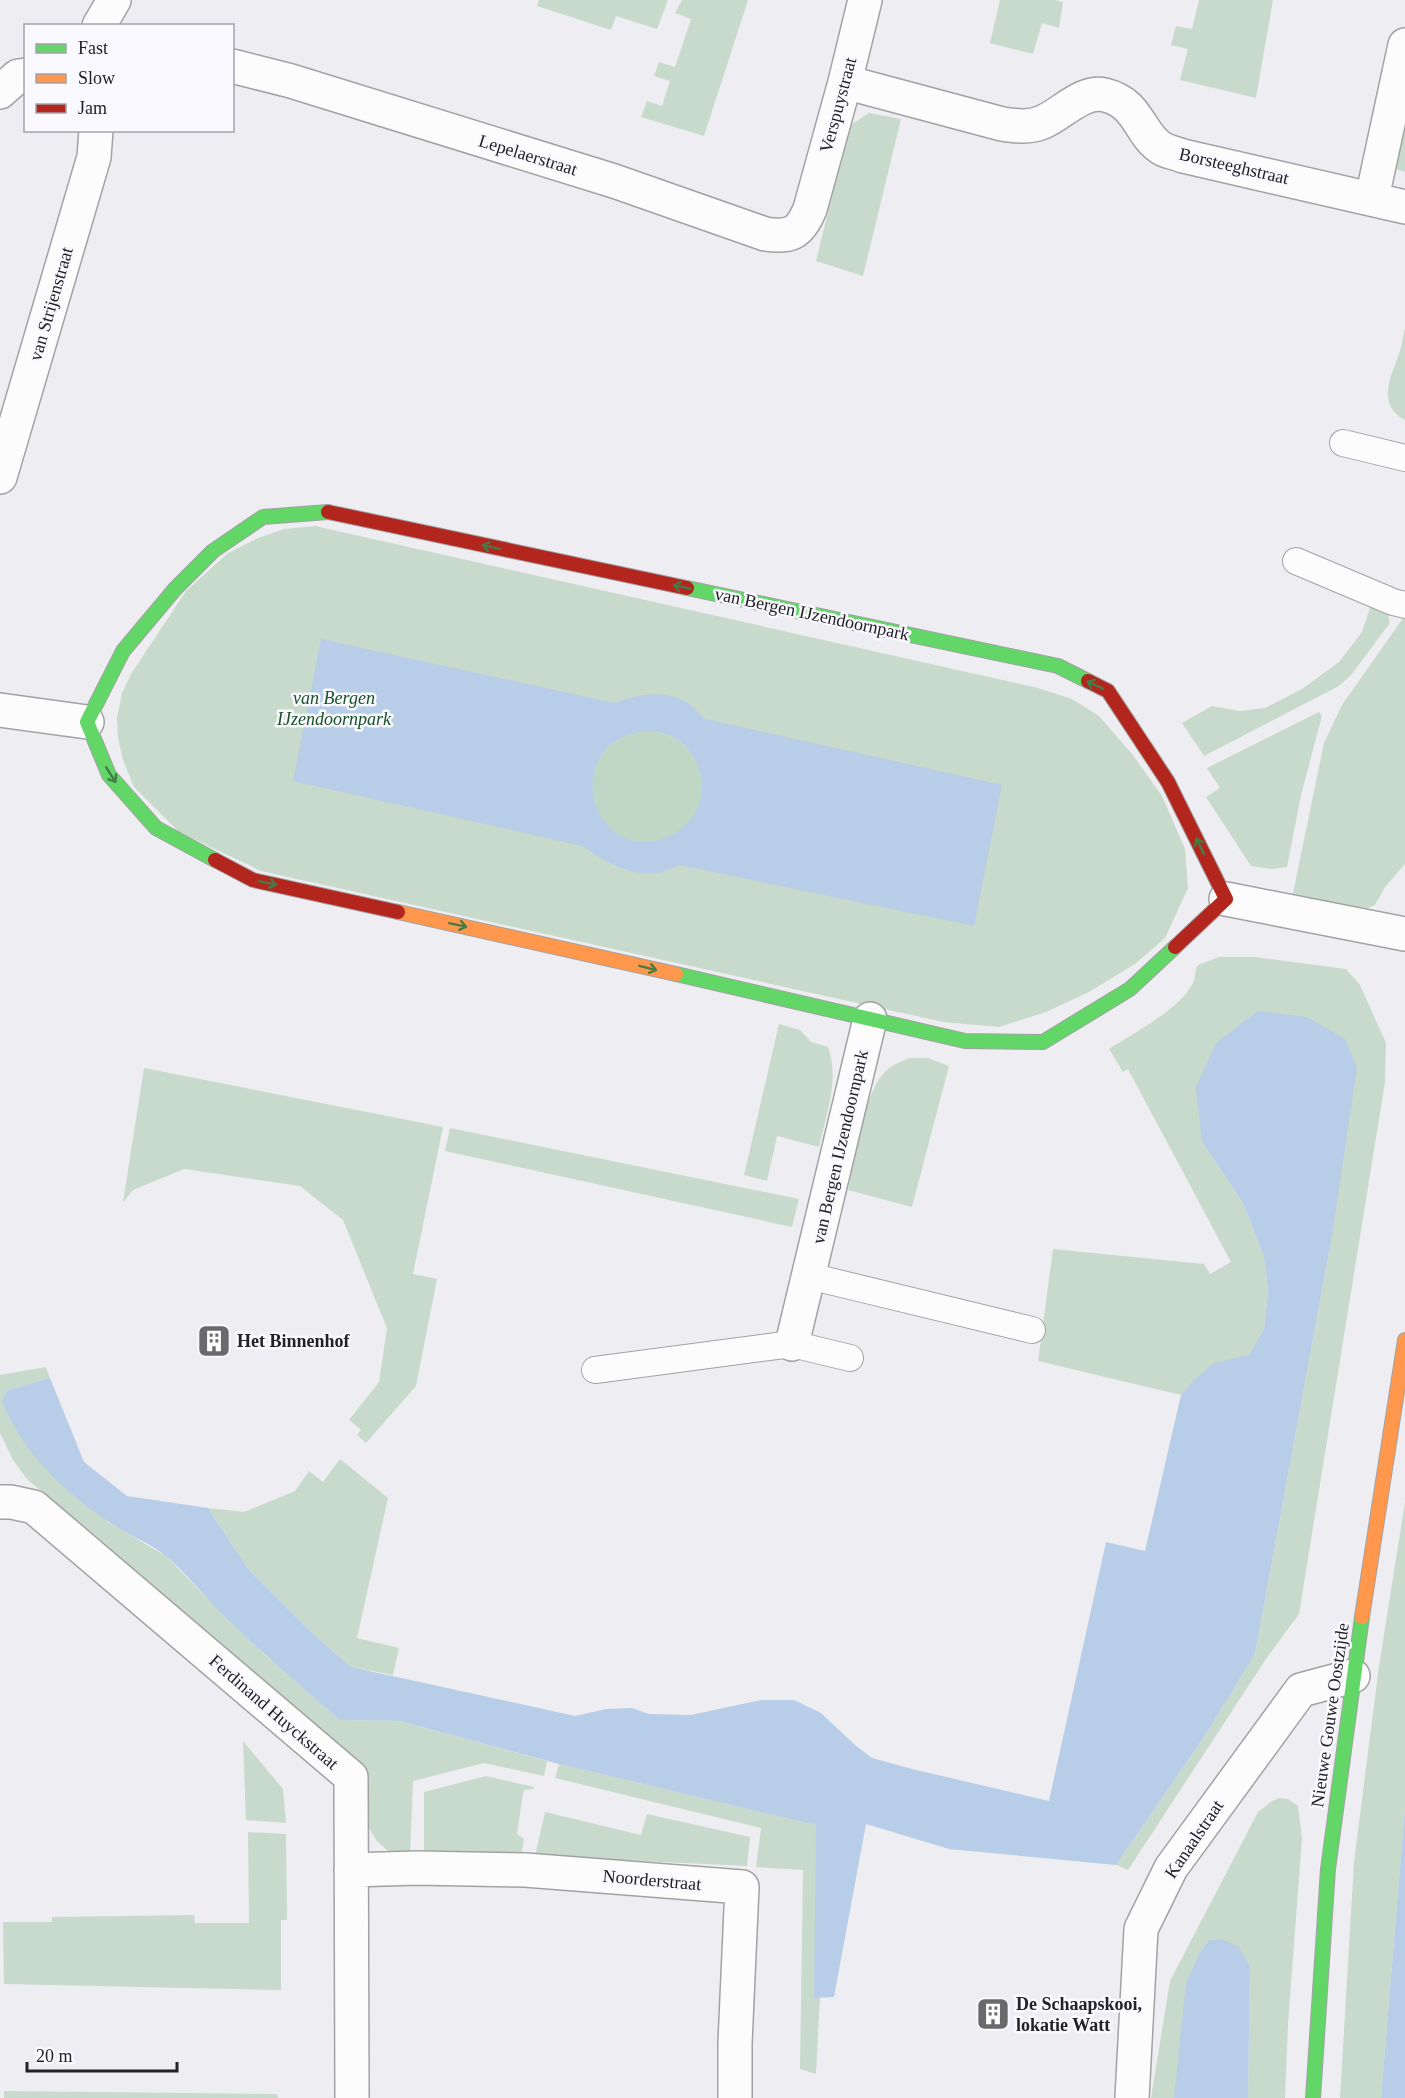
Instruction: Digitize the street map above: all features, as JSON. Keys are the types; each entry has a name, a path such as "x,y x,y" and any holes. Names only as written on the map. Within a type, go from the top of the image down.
{"street":[{"path":"100,24 114,0"},
{"name":"Verspuystraat","path":"810,209 865,0"},
{"path":"1372,198 1405,45"},
{"name":"Lepelaerstraat","path":"234,67 291,81 614,181 765,234 779,236 792,234 804,224 810,209"},
{"path":"0,92 18,76 24,75"},
{"name":"Borsteeghstraat","path":"845,82 1002,124 1022,127 1042,123 1084,97 1104,95 1134,112 1151,139 1161,148 1183,156 1405,207"},
{"name":"van Strijenstraat","path":"0,477 94,157 96,132"},
{"name":"van Bergen IJzendoornpark","path":"87,722 123,651 175,589 213,551 263,517 328,512 1058,666 1108,691 1168,782 1226,899"},
{"path":"0,710 87,722 110,776 156,828 253,880 965,1041 1043,1042 1130,989 1226,899 1405,934"},
{"name":"van Bergen IJzendoornpark","path":"792,1344 870,1019"},
{"name":"Nieuwe Gouwe Oostzijde","path":"1313,2098 1328,1869 1353,1676 1405,1340"},
{"name":"Ferdinand Huyckstraat","path":"0,1502 34,1507 351,1778 352,2098"},
{"name":"Kanaalstraat","path":"1132,2098 1141,1929 1171,1868 1301,1690 1353,1676"},
{"name":"Noorderstraat","path":"351,1870 417,1868 525,1870 742,1887 735,2043 735,2098"}],"lane":[{"path":"1342,443 1405,458"},
{"path":"1296,561 1405,605"},
{"path":"809,1276 1032,1330"},
{"path":"595,1370 792,1344 850,1358"}],"green space":[{"path":"539,0 668,0 657,29 616,16 611,30 537,6"},
{"path":"682,0 748,0 704,136 641,117 647,101 662,106 670,81 654,76 659,62 675,67 691,19 675,13"},
{"path":"1000,0 1063,2 1059,28 1042,23 1033,54 990,43"},
{"path":"1199,0 1273,0 1256,98 1180,80 1188,49 1171,45 1176,26 1192,29"},
{"path":"1405,106 1405,172 1394,166"},
{"path":"869,113 901,119 863,276 816,261 847,135 852,124"},
{"path":"1405,328 1405,420 1390,406 1388,388"},
{"name":"van Bergen IJzendoornpark","path":"315,526 1038,688 1072,699 1099,716 1132,754 1162,796 1185,849 1188,888 1165,938 1135,964 1089,992 1046,1012 999,1027 943,1022 261,871 179,832 134,787 123,760 118,738 117,718 122,693 131,674 186,591 228,553 258,538 284,529"},
{"path":"1371,605 1387,613 1389,624 1352,674 1339,686 1204,756 1182,723 1212,706 1239,711 1265,708 1302,689 1339,662 1362,632"},
{"path":"1405,612 1405,864 1385,887 1375,905 1368,908 1292,898 1324,743 1342,705"},
{"path":"1319,712 1322,716 1301,795 1287,867 1272,869 1251,866 1206,797 1220,788 1207,768"},
{"path":"647,732 668,736 686,748 698,766 702,787 698,808 686,826 668,838 647,842 626,838 608,826 596,808 592,787 596,766 608,748 626,736"},
{"path":"1219,957 1254,957 1346,969 1360,985 1386,1043 1385,1082 1299,1614 1266,1659 1128,1870 1116,1865 1206,1734 1255,1654 1332,1236 1202,1142 1243,1203 1264,1257 1268,1290 1264,1329 1249,1355 1212,1370 1181,1395 1038,1361 1053,1249 1204,1264 1210,1274 1231,1262 1128,1069 1123,1072 1109,1049 1178,1002 1193,983 1198,965"},
{"path":"779,1024 800,1030 811,1042 828,1047 833,1072 828,1110 819,1147 777,1136 767,1181 744,1175"},
{"path":"909,1058 928,1058 949,1066 912,1207 848,1190 861,1125 872,1092 888,1069"},
{"path":"144,1068 443,1127 413,1274 437,1279 416,1386 366,1443 357,1435 361,1430 349,1420 379,1382 387,1328 343,1220 300,1186 184,1169 133,1190 123,1202"},
{"path":"450,1128 799,1199 792,1227 445,1151"},
{"path":"46,1367 50,1378 8,1390 108,1522 166,1556 265,1655 340,1720 400,1721 547,1761 544,1776 484,1763 413,1781 410,1856 388,1851 377,1841 368,1827 366,1782 346,1756 27,1479 13,1460 0,1433 0,1375"},
{"path":"340,1459 388,1498 357,1638 399,1648 393,1675 351,1667 311,1632 249,1570 208,1508 244,1512 295,1491 309,1471 323,1482"},
{"path":"1405,1502 1405,1807 1381,2098 1340,2098 1354,1862 1379,1666"},
{"path":"243,1741 283,1789 286,1823 246,1820"},
{"path":"559,1764 817,1825 814,1997 820,1997 816,2074 800,2069 803,1870 756,1867 761,1828 555,1778"},
{"path":"486,1776 534,1787 534,1789 524,1790 523,1794 517,1834 524,1839 521,1857 424,1854 424,1792"},
{"path":"1280,1798 1288,1799 1298,1806 1302,1838 1288,2024 1285,2098 1248,2098 1250,1967 1222,1939 1209,1940 1200,1952 1174,2098 1151,2098 1170,1981 1258,1812"},
{"path":"545,1812 641,1835 647,1814 750,1837 747,1866 535,1856"},
{"path":"248,1832 286,1834 287,1920 281,1920 281,1990 4,1984 3,1922 52,1922 52,1917 194,1915 195,1923 249,1923"},
{"path":"4,2091 277,2094 278,2098 4,2098"}],"water":[{"path":"321,639 615,703 642,695 661,694 688,703 705,719 1002,785 974,926 679,865 657,873 626,870 582,846 293,781","holes":["641,732 669,735 686,747 698,765 702,786 696,811 688,823 664,839 650,842 635,841 609,827 597,809 593,788 596,766 607,748 622,738"]},
{"path":"1258,1011 1307,1017 1345,1039 1357,1067 1332,1236 1255,1654 1206,1734 1116,1865 949,1849 866,1824 834,1997 814,1998 816,1825 559,1764 400,1721 340,1720 242,1633 167,1557 154,1547 109,1522 60,1484 21,1437 2,1401 8,1390 50,1378 84,1462 127,1496 208,1508 249,1570 311,1632 351,1667 575,1716 606,1709 632,1708 649,1714 691,1715 761,1700 794,1700 821,1713 872,1758 1049,1801 1106,1542 1145,1551 1181,1395 1214,1363 1249,1355 1264,1329 1268,1290 1264,1257 1243,1203 1202,1142 1196,1087 1216,1043"},
{"path":"1405,1807 1405,2098 1381,2098"},
{"path":"1222,1939 1239,1947 1250,1967 1248,2098 1174,2098 1186,1984 1200,1952 1209,1940"}],"traffic: fast":[{"path":"215,860 156,828 109,775 87,722 123,651 175,589 213,551 263,517 328,512"},
{"path":"687,588 1058,666 1088,681"},
{"path":"676,974 965,1041 1043,1042 1130,989 1175,947"},
{"path":"1313,2098 1328,1869 1362,1617"}],"traffic: slow":[{"path":"398,912 676,974"},
{"path":"1362,1617 1405,1340"}],"traffic: jam":[{"path":"328,512 687,588"},
{"path":"1088,681 1108,691 1168,782 1226,899 1175,947"},
{"path":"215,860 253,880 398,912"}],"place":[{"name":"Het Binnenhof","path":"214,1341"},
{"name":"De Schaapskooi, lokatie Watt","path":"993,2014"}]}
